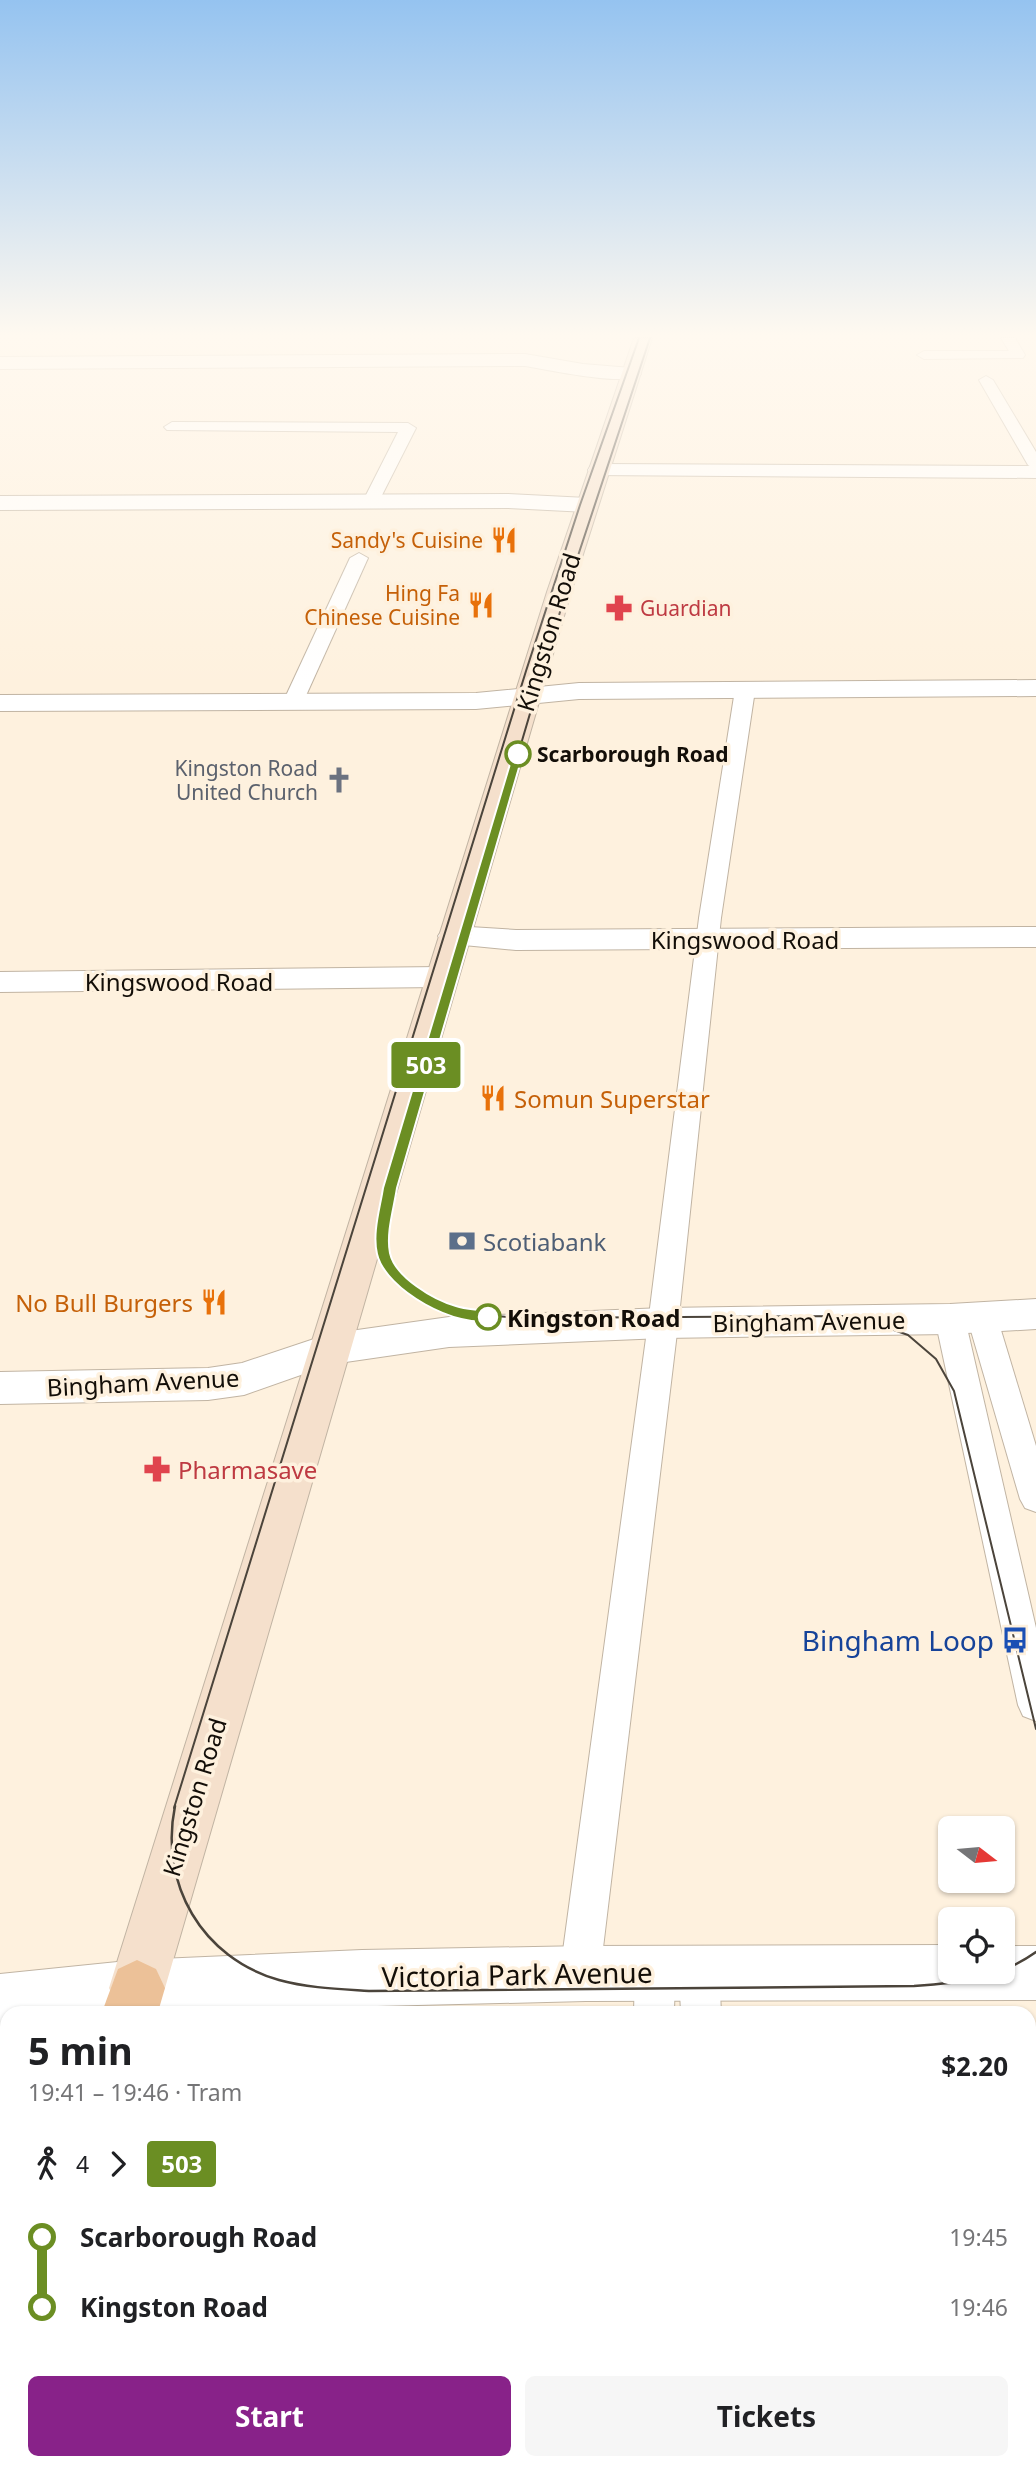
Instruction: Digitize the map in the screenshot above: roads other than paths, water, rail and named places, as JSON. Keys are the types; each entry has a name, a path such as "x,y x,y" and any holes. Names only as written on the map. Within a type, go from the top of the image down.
{"main road":[{"name":"Kingston Road","path":"134,2000 441,977 604,453"}],"street":[{"path":"598,470 1036,472"},
{"path":"0,503 508,501 587,505"},
{"path":"0,703 476,701 579,691 1036,688"},
{"name":"Kingswood Road","path":"454,936 516,940 1036,937"},
{"name":"Kingswood Road","path":"0,982 441,977"},
{"name":"Bingham Avenue","path":"0,1388 220,1382 244,1379 329,1349 449,1332 663,1323 966,1318 1036,1314"},
{"name":"Victoria Park Avenue","path":"0,2002 134,2000 368,1975 580,1973 677,1993 1036,1973"}],"lane":[{"path":"371,501 395,453"},
{"path":"294,700 359,558"},
{"path":"580,1973 663,1323 708,940 745,690"},
{"path":"966,1318 1036,1499"},
{"path":"966,1318 1036,1705"}],"tram line":[{"path":"174,1808 526,671 598,453"},
{"path":"612,453 565,595 390,1188 384,1228 385,1256 393,1270 414,1291 440,1305 468,1313 515,1318 854,1316 908,1335 936,1359 954,1391 1036,1729"},
{"name":"503","path":"488,1317 435,1305 414,1292 390,1267 384,1255 382,1239 390,1188 518,754"},
{"path":"175,1806 172,1835 174,1863 181,1890 192,1914 208,1936 228,1954 252,1969 301,1985 369,1991 914,1986 993,1974 1036,1952"}],"place":[{"name":"Sandy's Cuisine","path":"504,540"},
{"name":"Hing Fa Chinese Cuisine","path":"481,605"},
{"name":"Guardian","path":"619,608"},
{"name":"Scarborough Road","path":"518,754"},
{"name":"Kingston Road United Church","path":"339,780"},
{"name":"Somun Superstar","path":"493,1098"},
{"name":"Scotiabank","path":"462,1241"},
{"name":"No Bull Burgers","path":"214,1302"},
{"name":"Kingston Road","path":"488,1317"},
{"name":"Pharmasave","path":"157,1469"},
{"name":"Bingham Loop","path":"1015,1640"}]}
